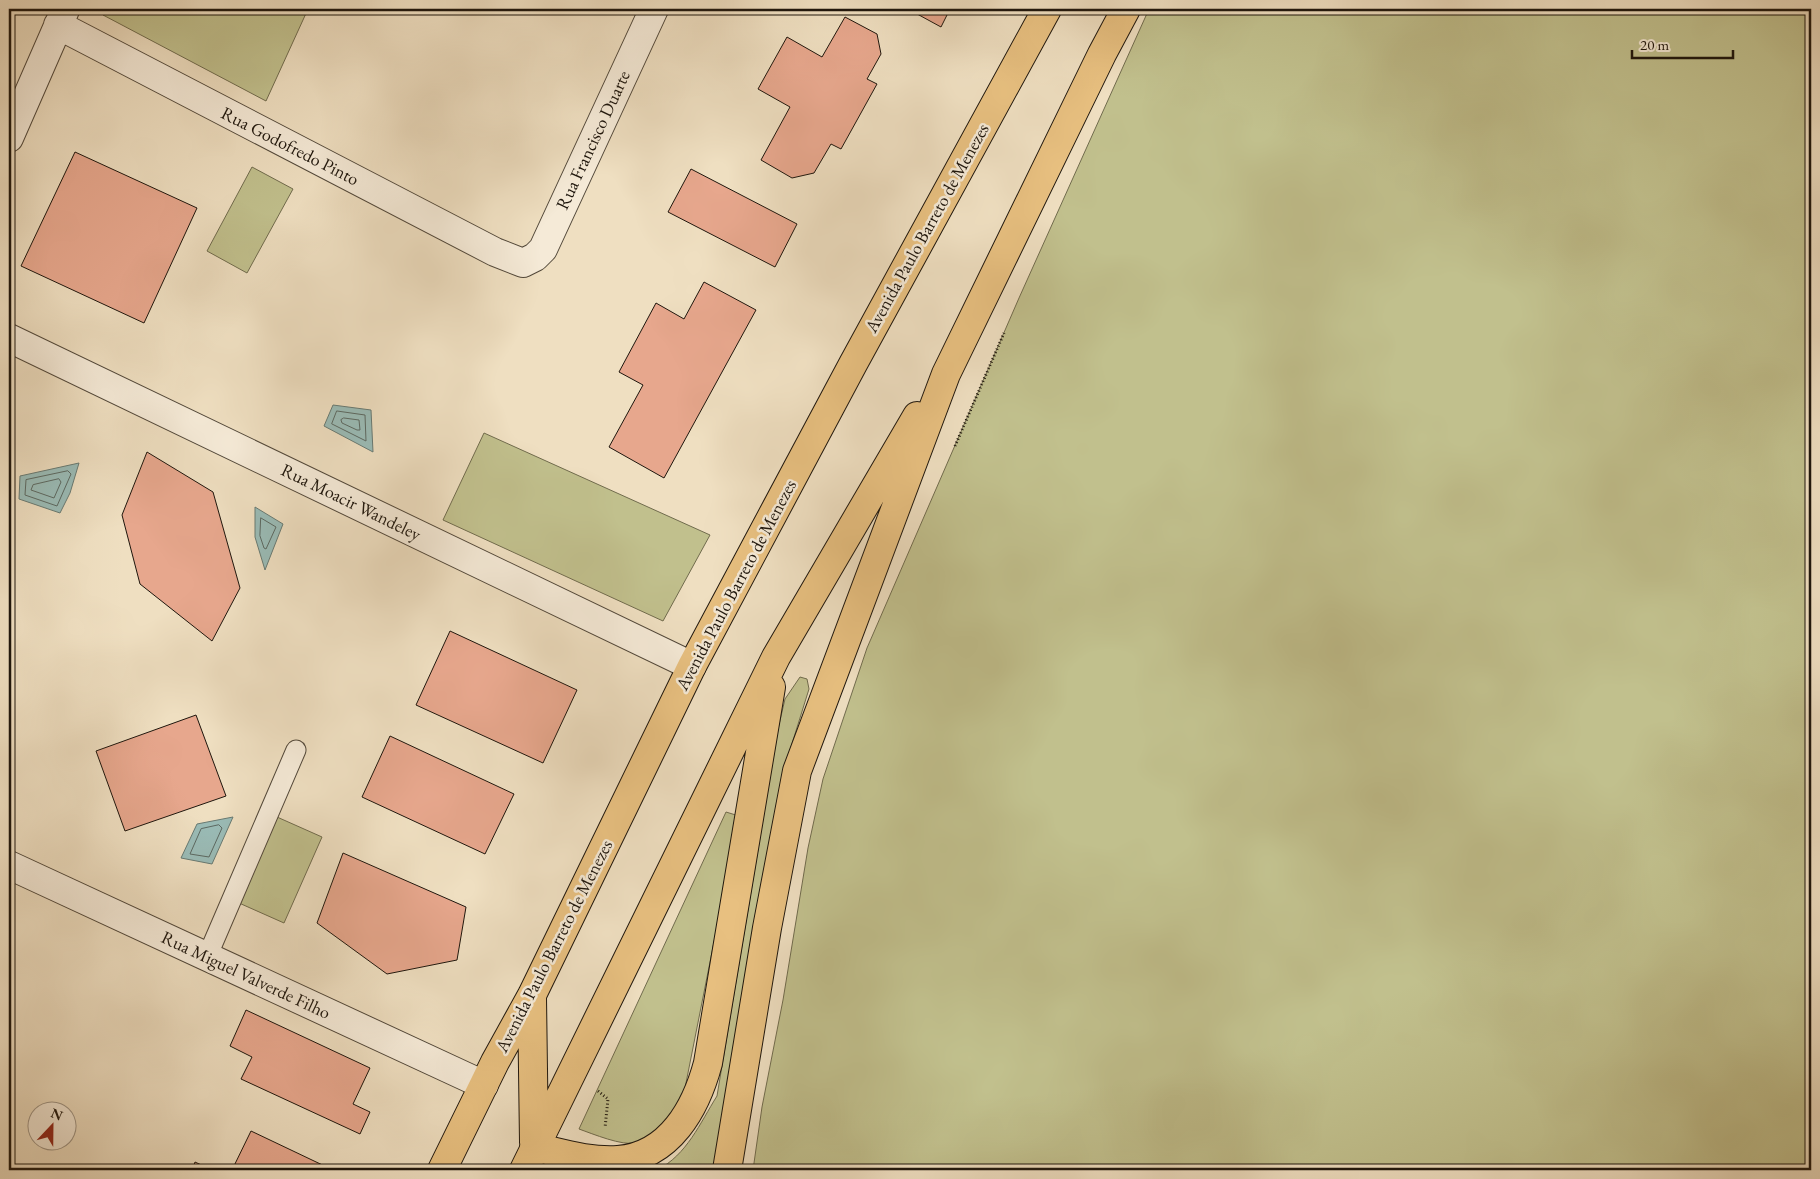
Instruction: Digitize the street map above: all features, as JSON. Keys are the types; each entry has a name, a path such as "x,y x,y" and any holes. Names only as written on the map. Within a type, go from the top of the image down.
{"main road":[{"name":"Avenida Paulo Barreto de Menezes","path":"442,1170 484,1085 532,995 692,666 852,364 1047,9"},
{"path":"727,1170 740,1105 767,928 798,772 946,374 1102,54 1126,9"},
{"path":"529,1163 776,657 904,437 946,374"},
{"path":"529,1163 588,1159 618,1160 647,1153 666,1142 682,1123 703,1083 708,1063 776,657"},
{"path":"529,1163 532,995"}],"street":[{"name":"Rua Francisco Duarte","path":"524,263 535,258 543,249 654,9"},
{"name":"Rua Godofredo Pinto","path":"62,17 495,252 524,263"},
{"path":"9,138 62,17"},
{"name":"Rua Moacir Wandeley","path":"9,338 692,666"},
{"name":"Rua Miguel Valverde Filho","path":"9,865 484,1085"}],"lane":[{"path":"208,957 296,750"}],"path":[{"path":"952,452 1007,325"}],"shaded area":[{"path":"106,9 308,9 266,101 103,15"},
{"path":"1149,9 1811,9 1811,1170 753,1170 762,1107 783,1000 808,848 823,779 867,648 1019,298"},
{"path":"252,167 293,189 247,273 207,251"},
{"path":"484,433 710,535 663,621 443,520"},
{"path":"800,677 807,679 809,689 790,750 751,951 714,1170 657,1170 677,1156 685,1147 717,1096 778,729 785,699"},
{"path":"726,812 739,816 684,1093 670,1116 658,1130 636,1143 623,1143 579,1129"},
{"path":"277,817 322,837 284,923 239,903"}],"water":[{"path":"333,405 371,410 373,452 324,426"},
{"path":"79,463 70,493 60,513 19,499 20,476"},
{"path":"255,507 283,524 265,570 255,537"},
{"path":"233,817 212,864 181,858 197,824"}],"building":[{"path":"908,9 950,9 941,27"},
{"path":"845,17 877,34 881,54 867,79 877,84 841,149 831,144 814,173 792,178 761,160 790,107 758,89 787,37 822,57"},
{"path":"75,152 197,208 144,323 21,266"},
{"path":"691,169 797,224 775,267 668,212"},
{"path":"704,282 756,310 664,478 609,447 643,385 619,372 656,303 684,319"},
{"path":"147,452 213,492 240,588 212,641 140,584 122,515"},
{"path":"450,631 577,690 543,763 416,705"},
{"path":"196,715 226,796 125,831 96,751"},
{"path":"390,736 514,794 485,854 362,797"},
{"path":"343,853 466,907 457,960 387,974 317,923"},
{"path":"246,1010 370,1068 353,1104 370,1112 360,1134 241,1079 252,1057 230,1046"},
{"path":"251,1131 333,1170 232,1170"},
{"path":"195,1162 212,1170 192,1170"}]}
